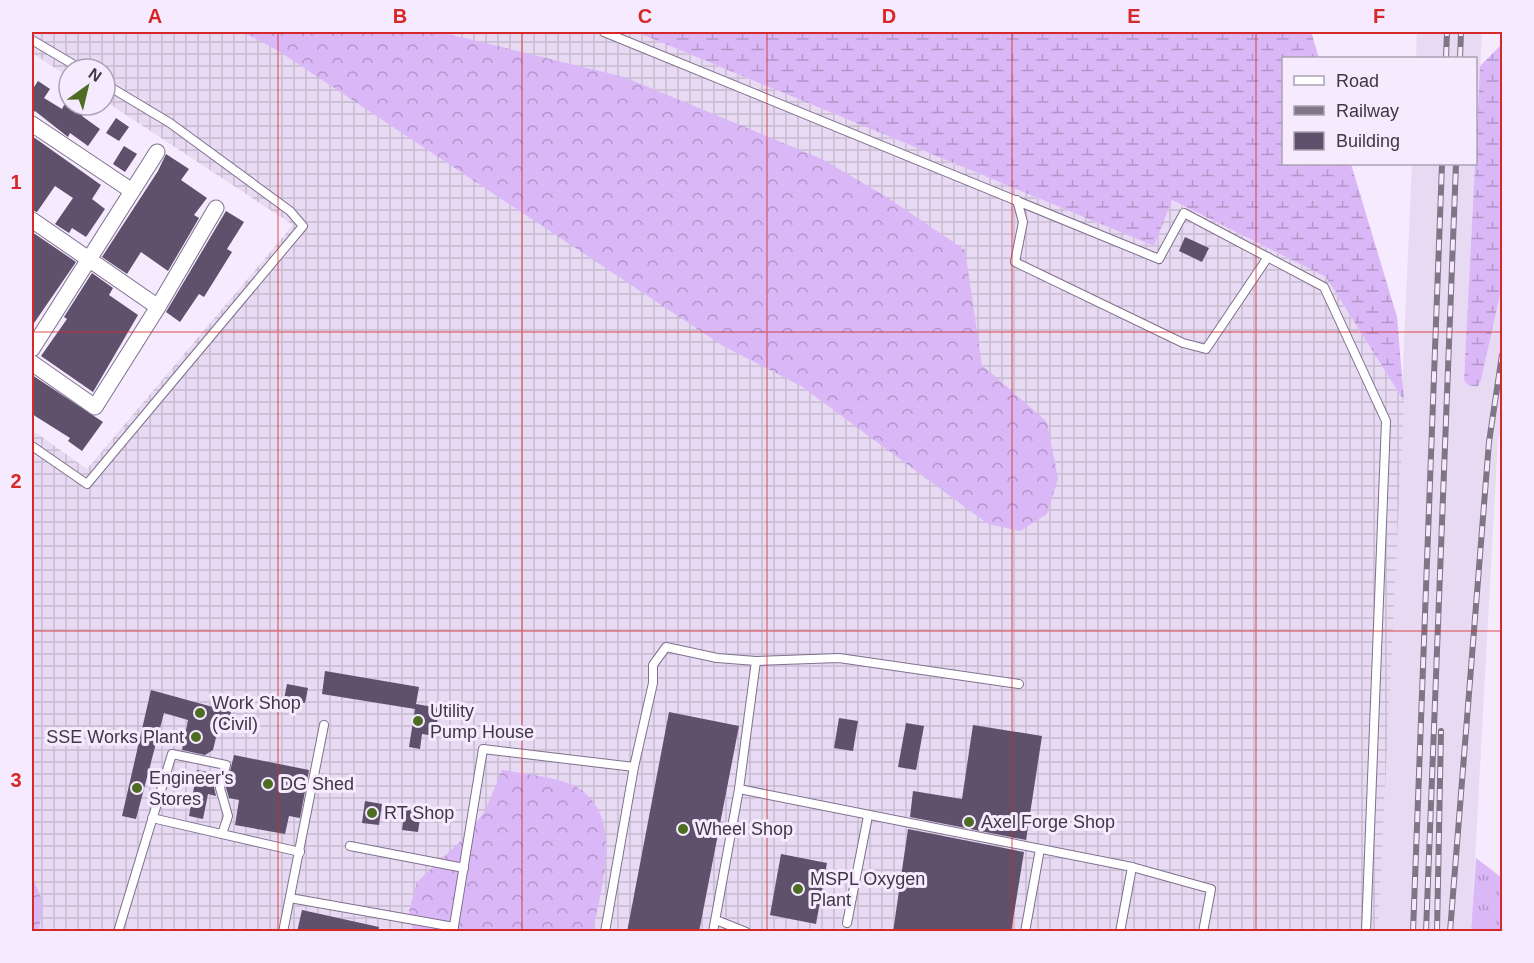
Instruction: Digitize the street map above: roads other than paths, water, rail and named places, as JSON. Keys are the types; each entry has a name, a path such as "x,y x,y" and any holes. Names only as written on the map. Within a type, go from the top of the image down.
{"street":[{"path":"32,124 132,191"},
{"path":"34,341 157,152"},
{"path":"32,363 94,407 158,307 216,208"},
{"path":"32,220 158,307"}],"lane":[{"path":"604,32 1159,259 1184,213 1324,287 1386,421 1366,932"},
{"path":"32,40 61,57"},
{"path":"32,446 87,484 303,226 290,211 170,123 117,91"},
{"path":"1017,200 1023,222 1015,262 1183,343 1206,349 1268,257"},
{"path":"605,932 634,767 653,683 653,664 666,647 717,658 756,661 839,658 1019,684"},
{"path":"713,932 739,789 756,661"},
{"path":"283,932 324,725"},
{"path":"290,898 454,929 483,749 634,767"},
{"path":"118,932 172,754 226,765 220,788 228,816 222,834"},
{"path":"739,789 1132,867 1211,890 1203,932"},
{"path":"846,923 868,816"},
{"path":"152,818 300,852"},
{"path":"350,846 464,868"},
{"path":"1025,932 1040,849"},
{"path":"1120,932 1132,867"},
{"path":"716,920 746,932"}],"railway":[{"path":"1446,57 1447,32"},
{"path":"1460,57 1461,32"},
{"path":"1413,932 1442,165"},
{"path":"1426,932 1456,165"},
{"path":"1450,932 1489,442 1502,355"},
{"path":"1437,932 1441,731"}],"place":[{"name":"Work Shop (Civil)","path":"200,713"},
{"name":"Utility Pump House","path":"418,721"},
{"name":"SSE Works Plant","path":"196,737"},
{"name":"DG Shed","path":"268,784"},
{"name":"Engineer's Stores","path":"137,788"},
{"name":"RT Shop","path":"372,813"},
{"name":"Axel Forge Shop","path":"969,822"},
{"name":"Wheel Shop","path":"683,829"},
{"name":"MSPL Oxygen Plant","path":"798,889"}]}
